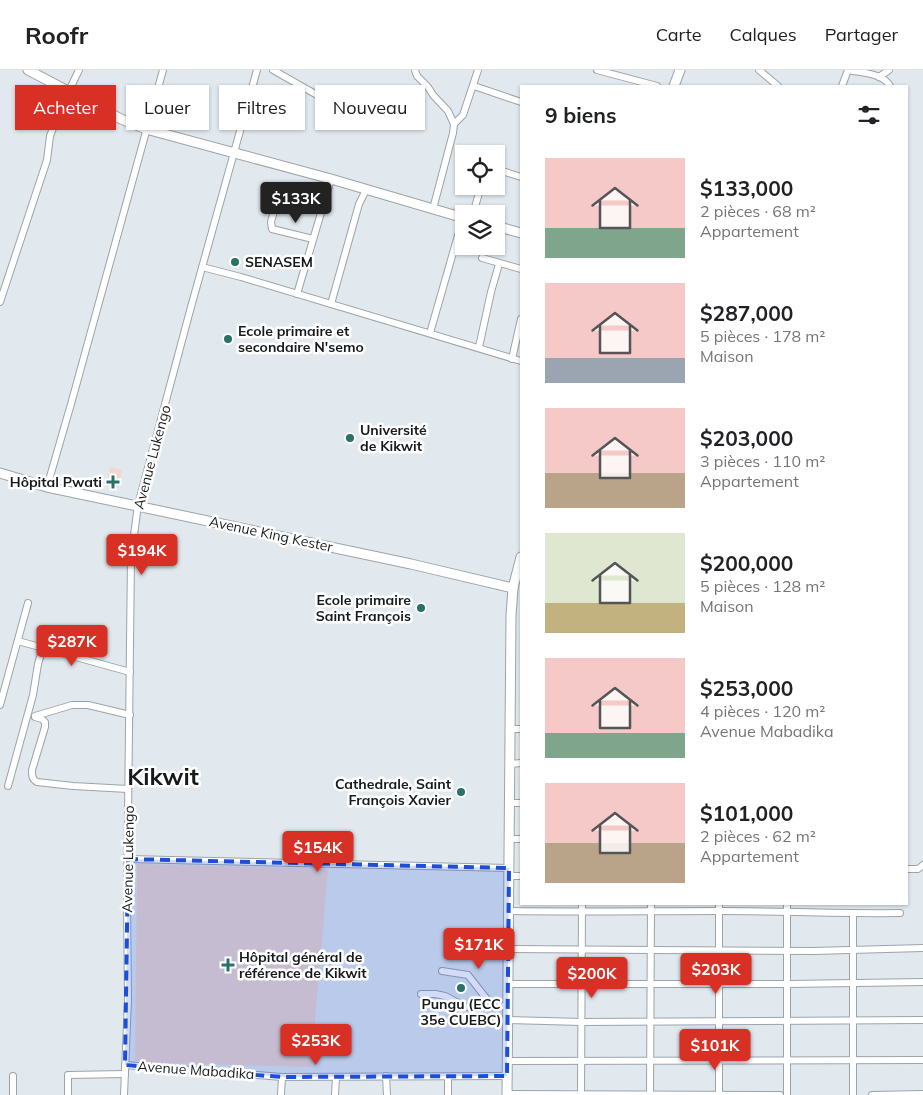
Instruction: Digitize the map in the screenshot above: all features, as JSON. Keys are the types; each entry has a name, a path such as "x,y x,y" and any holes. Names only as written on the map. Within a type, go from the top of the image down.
{"street":[{"path":"28,70 58,85"},
{"path":"72,85 79,70"},
{"path":"159,85 163,70"},
{"name":"Avenue Lukengo","path":"125,1094 128,985 131,558 138,505 257,70"},
{"path":"272,70 315,94"},
{"path":"415,70 417,76 448,111 454,124 433,209"},
{"path":"454,124 463,115 478,70"},
{"path":"597,70 653,85"},
{"path":"674,85 680,70"},
{"path":"759,70 777,85"},
{"path":"842,85 848,70 879,77 887,80 890,85"},
{"path":"879,77 889,70"},
{"path":"474,86 520,102"},
{"path":"0,302 47,160 52,130"},
{"path":"47,486 146,130"},
{"path":"150,130 330,179 455,216"},
{"path":"505,172 520,177"},
{"path":"297,294 330,179"},
{"path":"330,304 359,204 366,190"},
{"path":"274,211 271,222 272,228 314,239"},
{"path":"505,229 520,233"},
{"path":"430,333 455,246"},
{"path":"482,258 520,269"},
{"path":"479,347 491,292 500,264"},
{"path":"202,267 479,347 520,361"},
{"path":"512,359 520,323"},
{"name":"Avenue King Kester","path":"0,474 47,486 421,566 514,588"},
{"path":"520,561 514,588 511,625 507,1095 780,1095"},
{"path":"0,705 3,686 28,603"},
{"path":"18,641 130,672"},
{"path":"8,786 33,695 43,647"},
{"path":"27,718 72,705 88,705 130,715"},
{"path":"35,717 42,719 45,727 32,770 34,780 37,782 73,786 128,789"},
{"path":"510,729 520,729"},
{"path":"510,764 520,763"},
{"path":"510,803 520,803"},
{"path":"509,839 520,839"},
{"path":"128,859 509,872 520,876"},
{"path":"908,869 918,870 923,865"},
{"path":"581,1095 582,905"},
{"path":"650,1095 651,905"},
{"path":"787,905 787,1095"},
{"path":"509,911 650,911 719,907 787,912 900,913"},
{"path":"719,907 719,1094"},
{"path":"853,914 853,1095"},
{"path":"508,950 852,950 923,948"},
{"path":"442,972 468,975 493,1007"},
{"path":"508,984 923,982"},
{"path":"421,994 445,996 466,1007 508,1006"},
{"path":"508,1020 788,1022 923,1020"},
{"path":"507,1061 923,1060"},
{"name":"Avenue Mabadika","path":"125,1065 282,1076 507,1076"},
{"path":"68,1095 68,1075 125,1074"},
{"path":"13,1076 13,1095"},
{"path":"282,1076 282,1095"},
{"path":"386,1076 387,1095"},
{"path":"335,1095 336,1077"},
{"path":"448,1077 448,1095"},
{"path":"872,1095 923,1094"}],"highlighted area":[{"path":"128,859 509,868 507,1076 282,1077 125,1065"}],"shaded area":[{"path":"110,467 122,470 118,488 106,486"},
{"name":"Hôpital général de référence de Kikwit","path":"137,864 328,869 311,1067 135,1061"}],"place":[{"name":"SENASEM","path":"235,262"},
{"name":"Ecole primaire et secondaire N'semo","path":"228,339"},
{"name":"Université de Kikwit","path":"350,438"},
{"name":"Hôpital Pwati","path":"113,482"},
{"name":"Ecole primaire Saint François","path":"421,608"},
{"name":"Cathedrale, Saint François Xavier","path":"461,792"},
{"name":"Hôpital général de référence de Kikwit","path":"228,965"},
{"name":"Pungu (ECC 35e CUEBC)","path":"461,988"}],"district":[{"name":"Kikwit","path":"163,776"}]}
